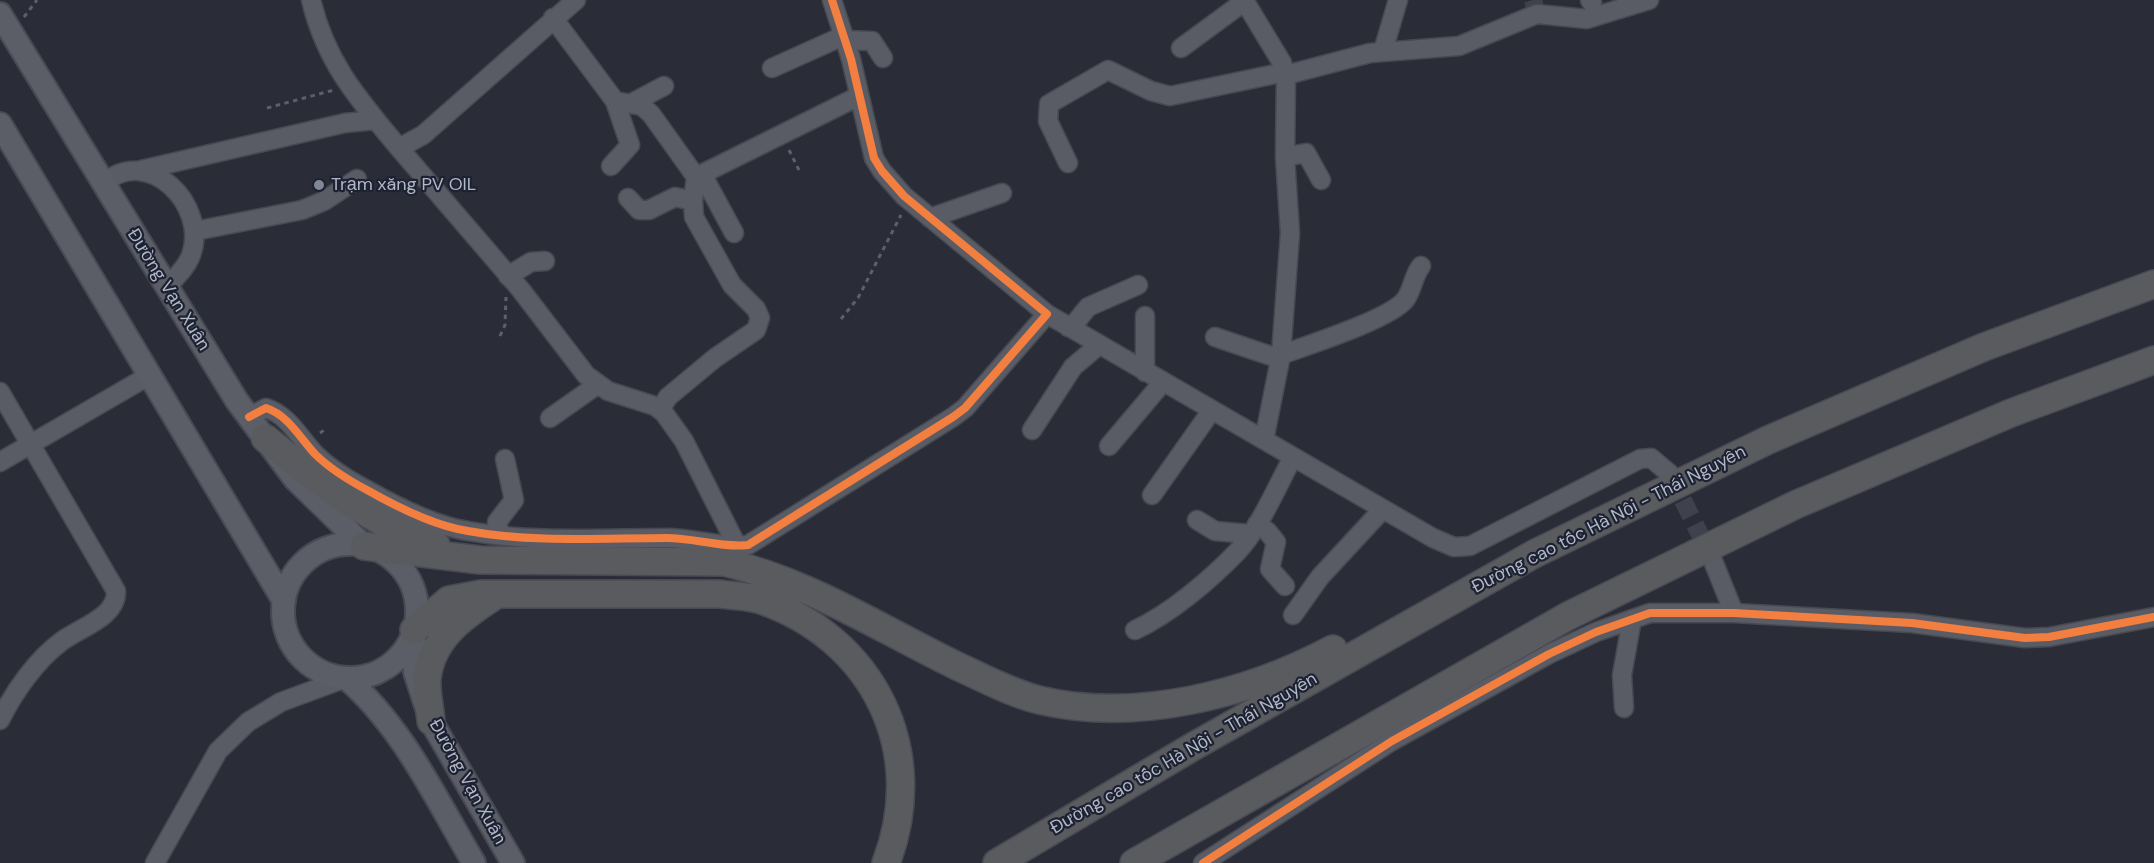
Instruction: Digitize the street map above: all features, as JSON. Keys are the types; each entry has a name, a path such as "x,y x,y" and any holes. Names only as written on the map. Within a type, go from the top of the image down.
{"highway":[{"name":"Đường cao tốc Hà Nội - Thái Nguyên","path":"997,863 1194,746 1534,554 1768,440 1984,347 2154,284"},
{"path":"1134,863 1568,616 1806,501 2011,413 2154,360"},
{"path":"265,438 327,488 371,516 419,540 480,560"},
{"path":"364,546 480,560 724,562 758,570 803,587 956,665 1038,699 1125,709 1206,696 1251,683 1315,658 1426,598 1534,554"},
{"path":"414,630 449,600 482,594 720,594 759,599 794,615 821,632 867,675 882,703 896,739 901,767 902,799 896,833 886,863"},
{"path":"431,721 427,679 433,654 449,630 464,616 499,594"},
{"path":"1151,863 1194,828"}],"main road":[{"name":"Đường Vạn Xuân","path":"0,14 166,288 249,417 295,479 364,546"},
{"path":"1,128 284,601"},
{"path":"343,544 364,546 384,554 400,568 412,586 417,607 414,630 404,650 389,666 368,676 346,678 324,673 304,661 290,643 283,622 284,601 291,579 304,562 322,550 343,544"},
{"name":"Đường Vạn Xuân","path":"414,630 415,672 431,721 513,863"},
{"name":"Đường Vạn Xuân","path":"346,678 369,698 406,747 474,863"}],"street":[{"path":"311,0 325,44 347,86 511,279 597,385 660,410 684,441 736,546"},
{"path":"399,148 423,135 576,0"},
{"path":"832,0 844,38 874,158 882,171 913,204 1047,314 1433,538 1462,548 1640,459 1651,458 1670,474"},
{"path":"1181,48 1245,0 1282,63 1285,73 1285,157 1290,232 1280,357 1264,440"},
{"path":"1383,51 1398,0"},
{"path":"1068,162 1048,121 1049,104 1108,70 1151,91 1170,96 1383,51 1459,46 1536,11 1646,0"},
{"path":"553,18 623,102 630,146 611,166"},
{"path":"772,68 844,38 873,41 883,58"},
{"path":"623,102 664,86"},
{"path":"660,410 668,397 691,377 760,325 756,309 732,285 703,237 694,217 693,201 699,176 859,96"},
{"path":"623,102 642,106 651,114 699,176 734,233"},
{"path":"103,184 124,172 345,123 376,120"},
{"path":"1285,157 1306,153 1321,180"},
{"path":"141,170 163,178 177,192 189,208 195,231 191,256 166,288"},
{"path":"195,231 302,210 324,201 357,179"},
{"path":"930,218 1002,194"},
{"path":"628,198 639,210 649,210 675,197 693,201"},
{"path":"511,279 531,262 545,261"},
{"path":"1215,337 1280,357 1345,333 1398,306 1410,292 1413,277 1421,267"},
{"path":"1068,327 1076,322 1088,307 1138,285"},
{"path":"249,417 266,408 272,410 283,418 324,462 367,490 426,518 466,531 500,535 670,538 736,546 748,544 959,413 1047,314"},
{"path":"1145,316 1145,372"},
{"path":"1032,430 1073,367 1099,345"},
{"path":"0,462 150,375"},
{"path":"1109,446 1163,382"},
{"path":"550,418 597,385"},
{"path":"0,392 116,591 116,602 111,610 60,642 12,698 0,720"},
{"path":"1152,495 1212,410"},
{"path":"1135,630 1167,613 1237,551 1253,529 1293,457"},
{"path":"500,535 497,522 514,500 505,459"},
{"path":"1293,615 1320,577 1383,509"},
{"path":"1197,520 1215,531 1253,529 1267,531 1276,542 1270,569 1285,586"},
{"path":"1713,561 1734,613"},
{"path":"1203,863 1392,741 1550,654 1632,619 1666,611 1734,613 1912,623 2025,638 2049,637 2154,618"},
{"path":"1624,708 1622,675 1632,619"},
{"path":"155,863 218,751 248,722 281,702 346,678"}],"path":[{"path":"267,108 347,86"},
{"path":"782,134 800,172"},
{"path":"841,320 858,298 895,225 913,204"},
{"path":"501,336 505,325 505,299 511,279"}],"tunnel":[{"path":"1533,0 1535,7"},
{"path":"1671,476 1711,557"}],"cycle path":[{"path":"249,417 266,408 274,411 287,421 315,454 333,469 403,509 455,528 517,537 667,538 738,546 748,545 953,417 965,408 1047,314 904,196 882,171 874,158 851,59 832,0"},
{"path":"1203,863 1392,741 1549,654 1596,632 1650,613 1734,613 1912,623 2025,638 2049,637 2154,617"}],"place":[{"name":"Trạm xăng PV OIL","path":"319,185"}]}
